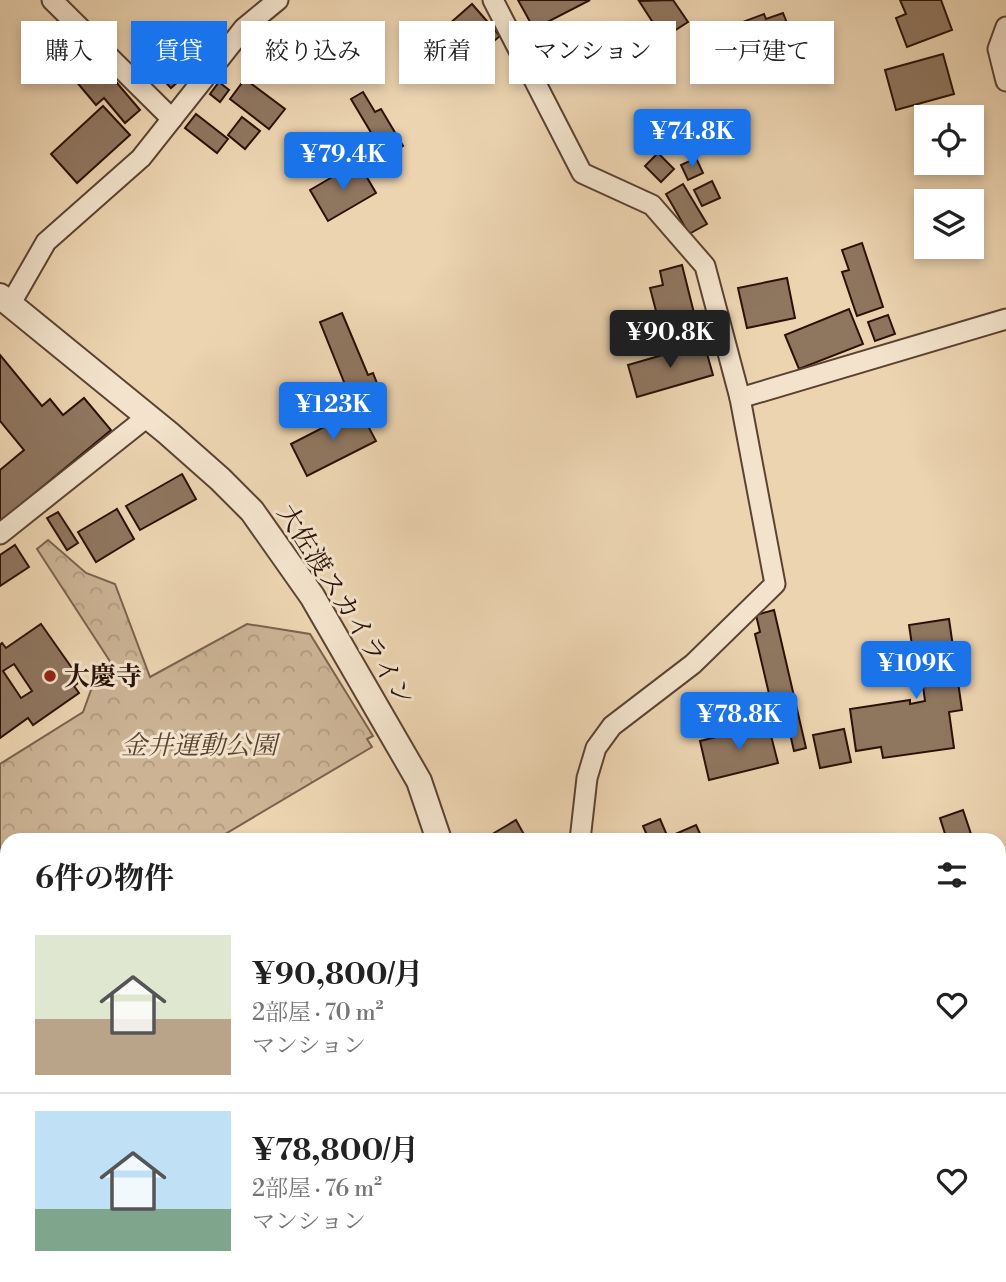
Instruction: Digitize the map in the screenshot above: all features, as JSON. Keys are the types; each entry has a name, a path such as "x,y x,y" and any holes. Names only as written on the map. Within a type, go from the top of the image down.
{"street":[{"path":"52,0 172,119"},
{"path":"5,300 46,242 142,158 244,28 278,0"},
{"path":"493,0 582,173 652,205 705,266 740,398 775,583 693,664 612,726 596,748 587,778 581,833"},
{"path":"1006,27 998,50 1006,81"},
{"name":"大佐渡スカイライン","path":"5,300 220,479 275,541 312,596 419,781 437,833"},
{"path":"740,398 1006,319"},
{"path":"0,534 147,417"}],"green space":[{"name":"金井運動公園","path":"48,540 86,573 115,584 150,677 247,624 310,634 373,736 367,739 372,747 227,833 0,833 0,764 83,712 91,690 115,669 37,549"}],"building":[{"path":"518,0 590,0 549,21 530,21"},
{"path":"673,0 688,22 676,30 676,21 652,21 639,1"},
{"path":"900,0 941,0 952,30 907,47 896,18 906,14"},
{"path":"472,4 487,21 453,21"},
{"path":"783,13 786,21 745,21 764,14 766,19"},
{"path":"943,54 954,94 896,110 885,70"},
{"path":"117,83 140,110 125,123 104,98 96,105 78,84"},
{"path":"218,84 229,90 220,102 210,94"},
{"path":"241,84 252,84 285,109 269,129 230,99"},
{"path":"363,92 375,112 381,109 403,146 385,156 351,99"},
{"path":"103,106 130,135 77,183 51,154"},
{"path":"196,114 228,139 217,153 185,128"},
{"path":"242,117 260,131 245,149 228,135"},
{"path":"658,153 674,169 661,182 645,166"},
{"path":"696,158 703,173 688,180 681,165"},
{"path":"358,162 376,193 328,221 310,190"},
{"path":"712,181 720,198 702,206 694,190"},
{"path":"683,184 707,224 689,234 666,194"},
{"path":"862,243 883,307 857,316 842,272 849,270 842,250"},
{"path":"682,265 700,337 673,344 669,328 661,330 650,288 663,285 660,271"},
{"path":"787,278 795,318 747,328 738,288"},
{"path":"849,309 863,344 799,369 785,335"},
{"path":"342,313 368,375 373,373 382,396 354,407 320,322"},
{"path":"888,315 895,334 875,341 868,322"},
{"path":"704,343 713,375 637,397 628,365"},
{"path":"0,355 42,406 50,399 63,415 84,398 111,430 0,522 0,470 24,450 0,421"},
{"path":"359,409 376,441 307,476 291,444"},
{"path":"182,474 196,499 140,530 126,506"},
{"path":"117,509 134,539 96,562 78,532"},
{"path":"58,512 78,543 67,550 47,518"},
{"path":"15,545 29,567 0,586 0,555"},
{"path":"774,610 806,748 794,751 788,725 777,728 755,634 760,632 756,615"},
{"path":"949,619 962,710 949,712 954,748 883,758 881,747 856,751 850,709 910,700 910,704 925,701 922,678 917,679 909,625"},
{"name":"大慶寺","path":"41,624 81,681 74,686 79,693 33,725 28,718 0,738 0,645 2,643 6,648","holes":["14,664 32,691 21,698 3,671"]},
{"path":"768,724 778,763 709,780 700,741"},
{"path":"844,729 851,762 820,768 813,735"},
{"path":"963,810 971,833 945,833 940,818"},
{"path":"660,819 666,833 646,833 643,826"},
{"path":"516,820 523,833 494,833"},
{"path":"696,825 700,833 678,833"}],"place":[{"name":"大慶寺","path":"50,676"}]}
